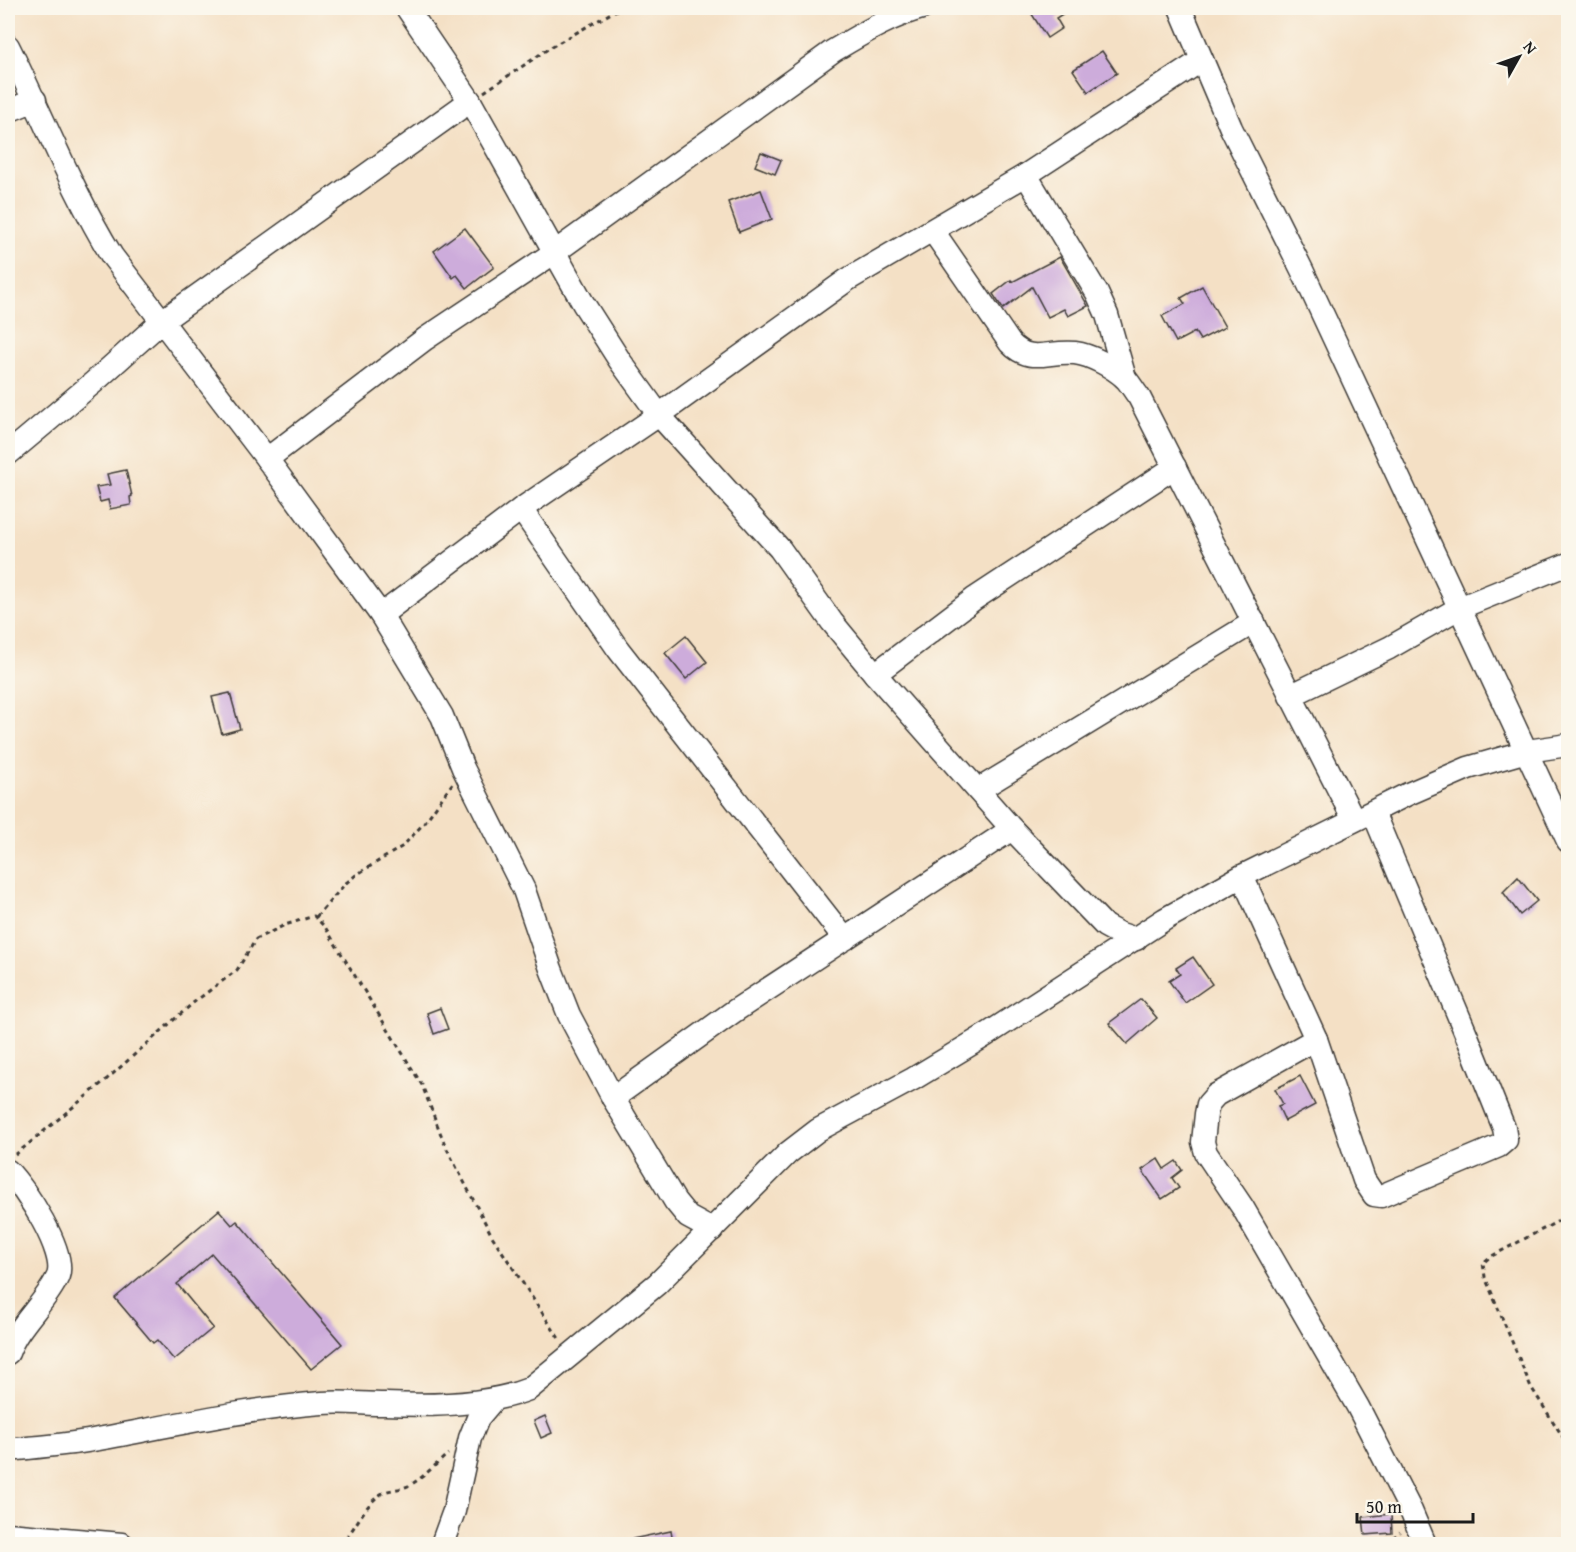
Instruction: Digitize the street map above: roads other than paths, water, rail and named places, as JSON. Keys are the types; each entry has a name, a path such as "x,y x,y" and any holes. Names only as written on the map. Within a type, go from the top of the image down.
{"street":[{"path":"407,8 470,101 555,252 620,361 659,415 780,549 832,622 1012,830 1105,926 1136,939"},
{"path":"267,459 425,339 555,252 833,51 871,28 902,13 922,8"},
{"path":"1180,8 1231,128 1341,353 1569,842"},
{"path":"8,46 69,177 112,256 267,459 381,615 442,717 463,768 524,890 569,1015 613,1098 675,1201 688,1217 712,1230"},
{"path":"381,615 520,509 659,415 847,280 1026,175 1202,60"},
{"path":"8,111 35,100"},
{"path":"8,454 162,321 470,101"},
{"path":"1026,175 1097,293 1107,315 1125,378 1139,397 1290,696 1364,816 1467,1036 1504,1128 1506,1140 1498,1146 1381,1196 1374,1195 1364,1180 1316,1040 1262,925 1242,876"},
{"path":"933,231 1010,343 1019,352 1031,357 1062,352 1078,353 1097,361 1125,378"},
{"path":"875,674 974,599 1175,467"},
{"path":"520,509 618,649 845,939"},
{"path":"1290,696 1389,648 1459,608 1569,564"},
{"path":"978,790 1254,622"},
{"path":"8,1450 91,1441 225,1414 275,1407 325,1402 400,1405 494,1399 529,1389 657,1284 788,1153 818,1130 913,1079 1165,919 1242,876 1468,768 1527,751 1569,745"},
{"path":"613,1098 733,1012 1012,830"},
{"path":"1316,1040 1216,1095 1208,1104 1203,1142 1206,1153 1243,1208 1358,1407 1411,1511 1425,1545"},
{"path":"8,1171 17,1180 35,1209 57,1252 59,1273 21,1328 8,1353"},
{"path":"442,1545 454,1511 470,1438 478,1418 494,1399"},
{"path":"8,1534 122,1545"}]}
